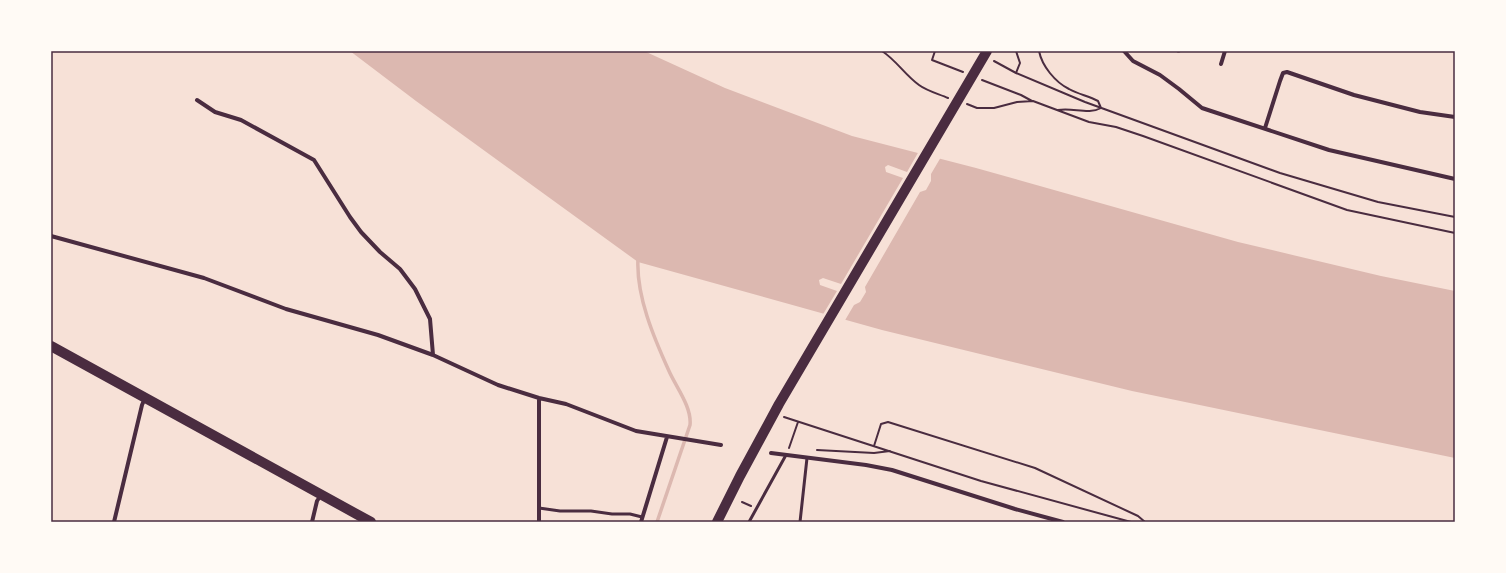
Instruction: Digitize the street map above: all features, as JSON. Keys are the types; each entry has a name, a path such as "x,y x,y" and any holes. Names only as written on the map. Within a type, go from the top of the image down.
{"main road":[{"path":"717,522 779,404 987,51"},
{"path":"51,346 371,522"}],"street":[{"path":"1124,51 1133,61 1160,75 1202,108 1329,150 1455,179"},
{"path":"1221,64 1225,51"},
{"path":"1265,128 1283,73 1287,72 1354,95 1420,112 1455,117"},
{"path":"197,100 215,112 241,120 314,160 361,232 380,252 400,269 415,289 430,319 434,355"},
{"path":"51,236 204,278 286,309 378,335 434,355 498,385 539,398 566,404 636,431 720,445"},
{"path":"114,522 142,405 146,398"},
{"path":"539,398 539,522"},
{"path":"641,522 667,437"},
{"path":"771,453 866,465 892,470 1008,507 1063,522"},
{"path":"312,522 317,501 321,495"}],"lane":[{"path":"749,522 786,455"},
{"path":"800,522 807,458"},
{"path":"539,508 560,511 591,511 612,514 630,514 642,517"}],"path":[{"path":"882,51 893,58 908,76 920,86 951,98"},
{"path":"934,55 935,51"},
{"path":"1016,51 1020,63 1016,73"},
{"path":"1039,51 1044,65 1056,80 1069,89 1098,101 1101,108"},
{"path":"994,61 1016,73 1101,108 1280,173 1342,193 1378,202 1455,217"},
{"path":"964,103 977,108 994,108 1017,102 1033,101 1089,122 1116,127 1143,136 1200,158 1347,210 1455,233"},
{"path":"1057,110 1065,108 1096,111 1101,108"},
{"path":"784,417 981,481 1131,522"},
{"path":"786,455 798,422"},
{"path":"874,446 881,424 888,422 1035,468 1138,516 1144,522"},
{"path":"812,449 874,453 891,451"}],"shaded area":[{"path":"350,51 644,51 725,88 852,136 976,168 1238,242 1381,276 1455,291 1455,458 1132,391 882,330 638,262 416,101"}],"pier":[{"path":"919,151 941,157 931,174 931,181 926,190 920,192 865,287 866,292 860,302 854,305 844,322 822,316 837,291 820,285 819,280 823,278 841,284 903,178 886,172 885,167 888,165 907,172"}],"waterway":[{"path":"638,259 640,287 647,316 663,358 689,411 690,418 690,425 657,522"}]}
